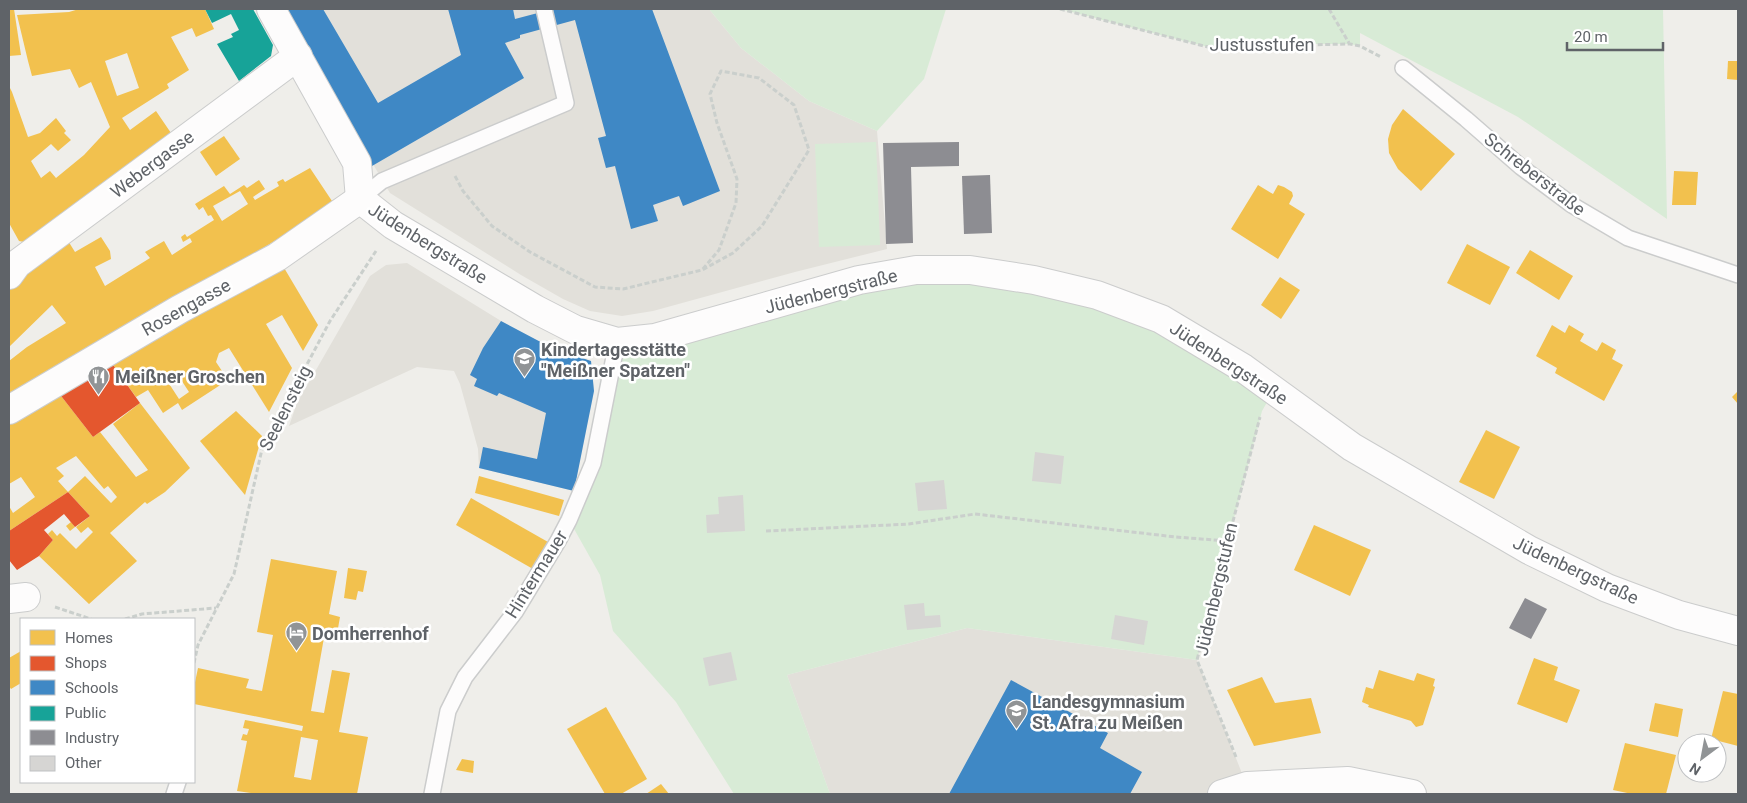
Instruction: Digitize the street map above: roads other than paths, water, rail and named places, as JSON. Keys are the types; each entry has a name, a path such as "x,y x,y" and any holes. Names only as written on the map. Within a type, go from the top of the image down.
{"street":[{"name":"Jüdenbergstraße","path":"271,9 357,164 360,199 393,225 535,309 576,330 617,342 655,338 859,280 916,270 970,270 1034,280 1097,295 1161,319 1243,368 1352,448 1529,550 1607,588 1678,615 1738,631"},
{"name":"Webergasse","path":"12,263 298,56"},
{"name":"Rosengasse","path":"9,410 180,309 277,257 360,199"},
{"path":"1234,790 1348,781 1412,794"}],"lane":[{"path":"360,199 382,181 566,103 544,9"},
{"name":"Schreberstraße","path":"1403,68 1521,167 1572,206 1628,238 1738,275"},
{"name":"Hintermauer","path":"432,794 448,711 465,677 520,604 570,520 593,463 617,342"}],"place":[{"name":"Kindertagesstätte \"Meißner Spatzen\"","path":"525,378"},
{"name":"Meißner Groschen","path":"99,395"},
{"name":"Domherrenhof","path":"296,652"},
{"name":"Landesgymnasium St. Afra zu Meißen","path":"1016,730"}]}
